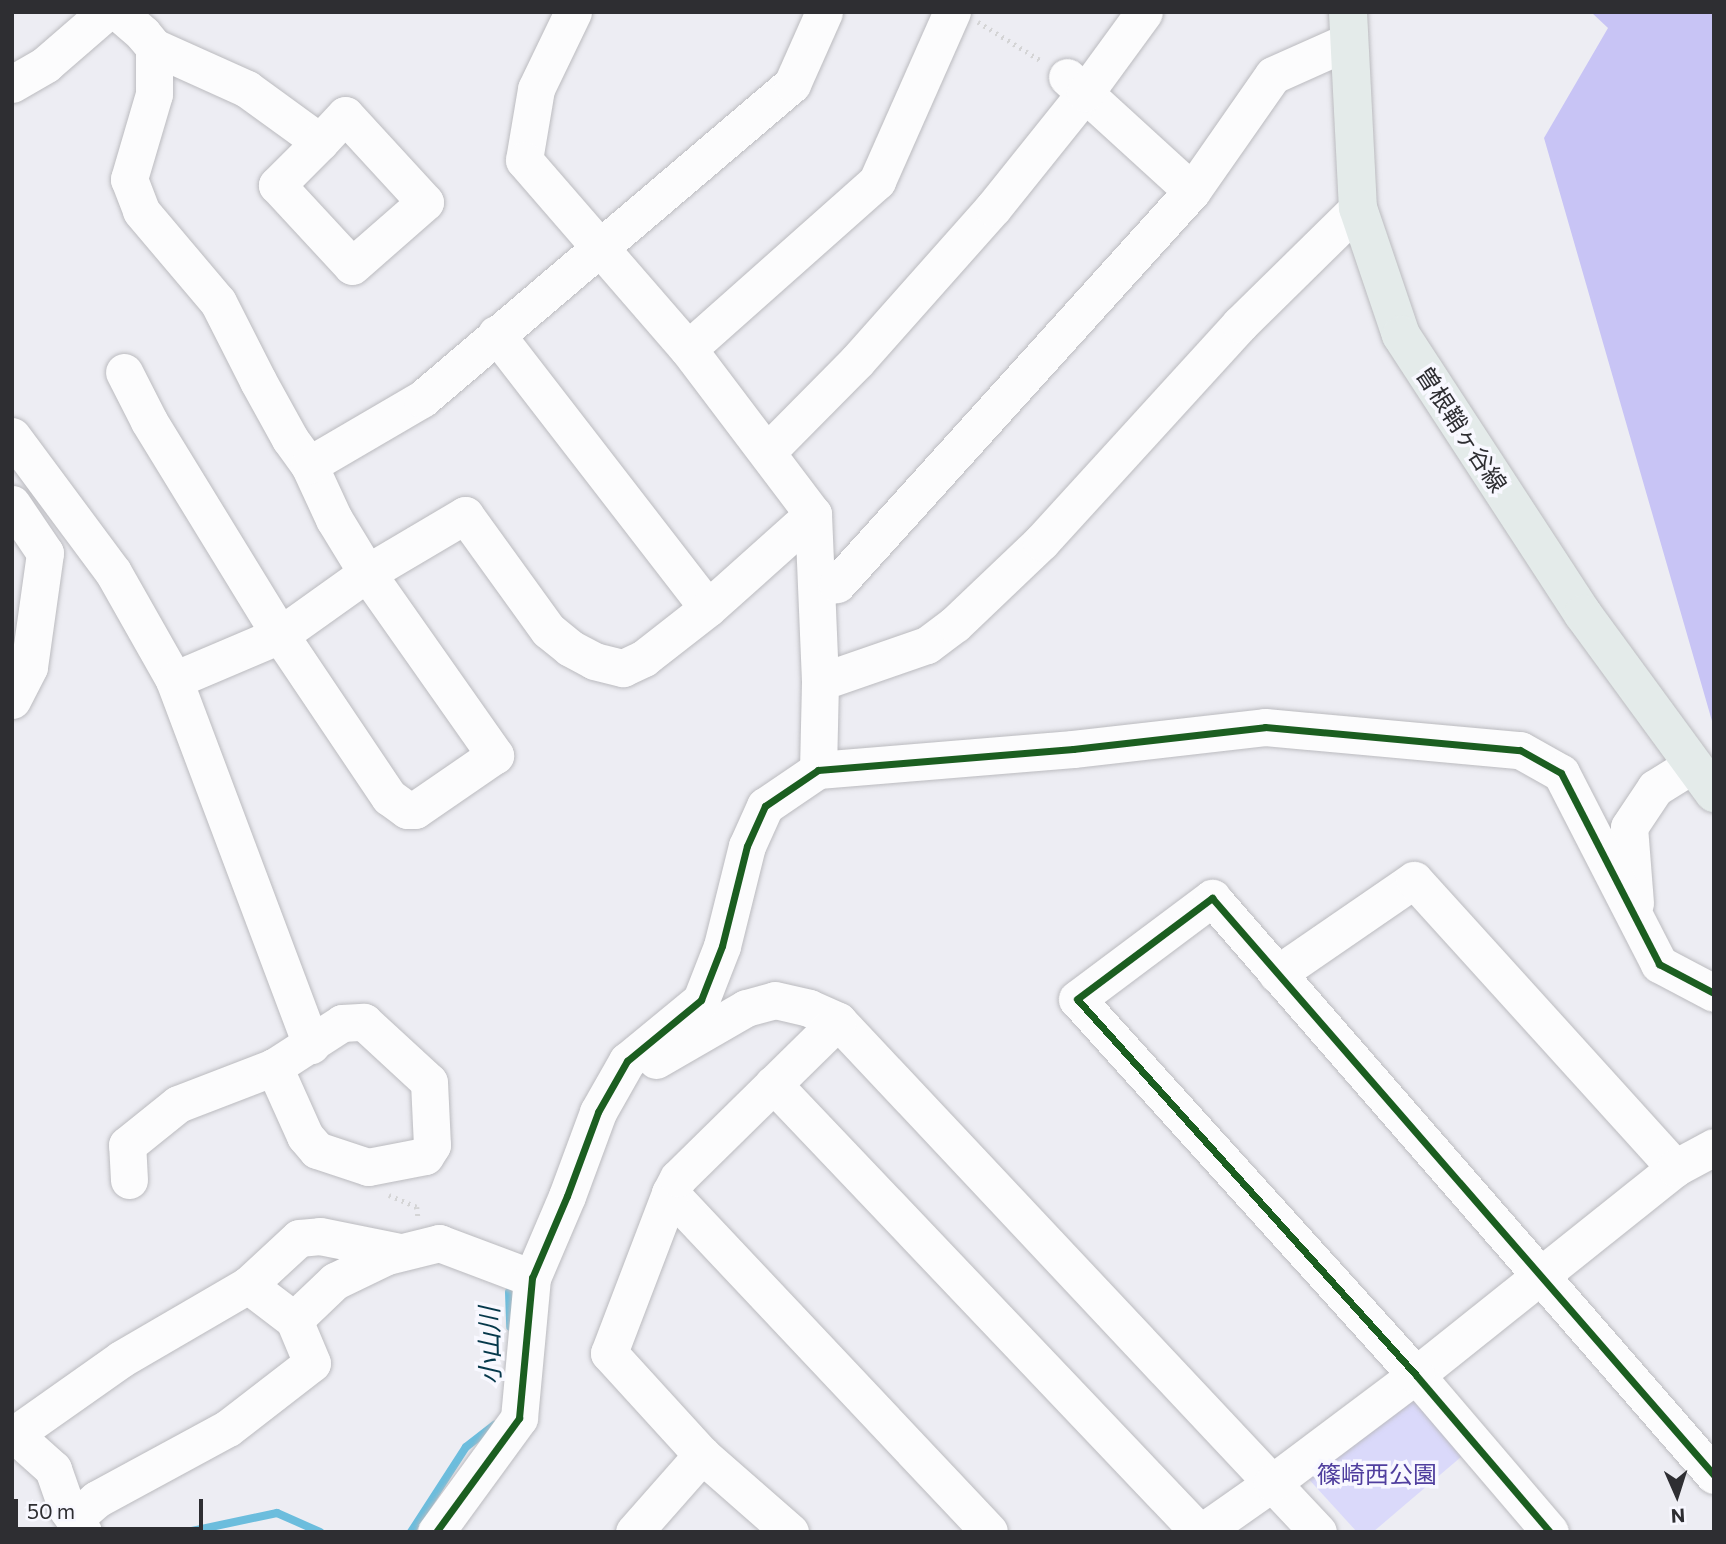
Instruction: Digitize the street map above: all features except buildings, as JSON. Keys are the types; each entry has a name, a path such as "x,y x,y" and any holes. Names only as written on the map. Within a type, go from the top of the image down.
{"main road":[{"name":"曽根鞘ヶ谷線","path":"1348,26 1358,208 1401,335 1583,614 1703,779"}],"street":[{"path":"12,84 46,64 106,12"},
{"path":"118,12 143,33 154,47 247,89 320,142"},
{"path":"573,12 536,89 524,160 688,349 813,514 820,682 818,770"},
{"path":"309,465 422,399 792,84 824,12"},
{"path":"767,452 858,361 993,208 1076,85 1144,12"},
{"path":"688,349 877,181 963,16"},
{"path":"817,587 837,584 1192,191 1273,75 1348,26"},
{"path":"124,372 149,421 280,635 389,797 407,810 415,810 495,755 367,573 334,519 309,465 290,439 218,302 141,211 133,196 129,179 154,94 154,47"},
{"path":"1076,85 1192,191"},
{"path":"820,682 928,645 955,624 1041,542 1240,324 1358,208"},
{"path":"496,334 708,608"},
{"path":"12,436 113,572 174,680 311,1045"},
{"path":"12,504 45,553 29,667 12,700"},
{"path":"174,680 280,635 367,573 465,515 548,630 570,648 594,661 623,668 644,658 708,608 813,514"},
{"path":"436,1532 519,1418 532,1278 567,1196 598,1112 627,1061 702,1000 722,946 747,846 765,806 818,770 1073,749 1265,727 1520,750 1561,773 1659,964 1714,993"},
{"path":"1637,918 1629,827 1655,788 1703,779"},
{"path":"1277,974 1414,880 1675,1168"},
{"path":"1550,1532 1416,1375 1077,999 1212,898 1714,1475"},
{"path":"627,1061 656,1060 746,1008 775,1000 809,1009 838,1021 1318,1532"},
{"path":"790,1532 702,1455 609,1353 678,1178 838,1021"},
{"path":"129,1180 127,1145 178,1104 274,1068 342,1023 364,1022 429,1082 432,1145 425,1156 368,1167 317,1150 305,1136 274,1068"},
{"path":"773,1084 1200,1532 1272,1483 1416,1375 1675,1168 1714,1147"},
{"path":"670,1193 989,1532"},
{"path":"248,1284 294,1320 312,1363 228,1428 97,1499 78,1525 67,1509 53,1469 14,1435 121,1359 248,1284 299,1238 320,1237 412,1249"},
{"path":"294,1320 335,1281 412,1249 439,1243 532,1278"},
{"path":"634,1532 702,1455"}],"path":[{"path":"963,16 1076,85"},
{"path":"368,1167 370,1187 416,1207 412,1249"}],"green space":[{"name":"篠崎西公園","path":"1416,1391 1468,1451 1373,1532 1357,1532 1305,1475"}],"shaded area":[{"path":"1591,12 1714,12 1714,728 1544,138 1608,28"}],"waterway":[{"name":"小山川","path":"509,1292 510,1327"},
{"name":"小山川","path":"411,1532 466,1447 494,1425"},
{"name":"小山川","path":"187,1532 277,1513 320,1532"}],"cycle path":[{"path":"436,1532 519,1418 532,1278 567,1196 598,1112 627,1061 701,1000 722,946 747,846 765,806 818,770 1073,749 1265,727 1520,750 1561,773 1659,964 1714,993"},
{"path":"1550,1532 1416,1375 1077,999 1212,898 1714,1475"}]}
